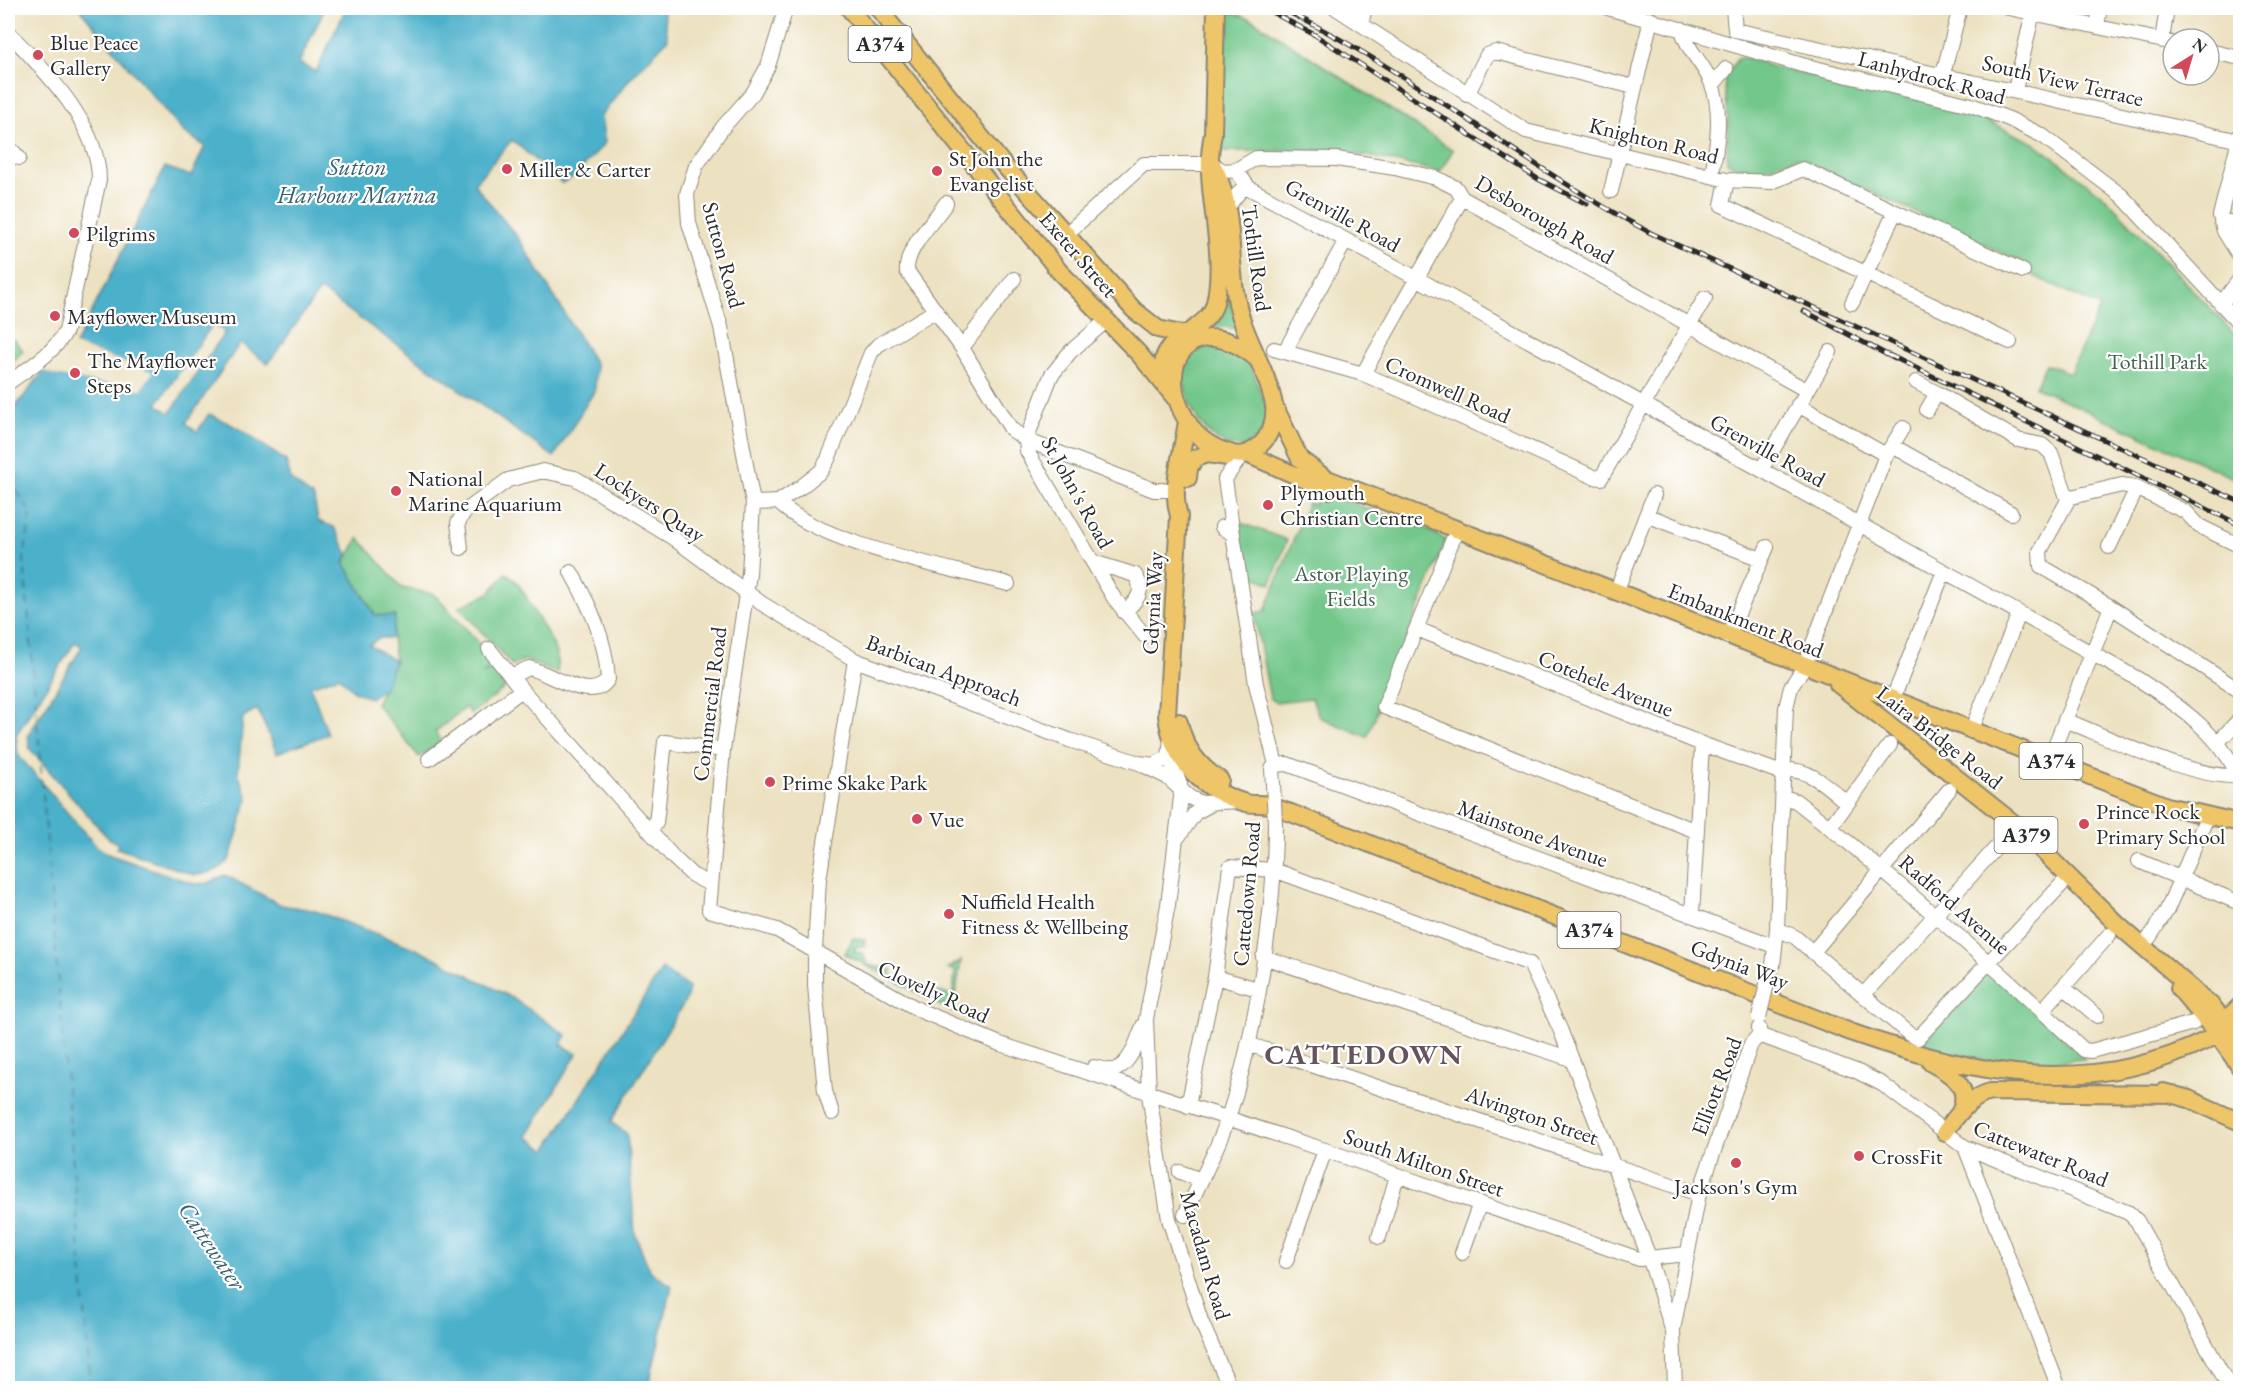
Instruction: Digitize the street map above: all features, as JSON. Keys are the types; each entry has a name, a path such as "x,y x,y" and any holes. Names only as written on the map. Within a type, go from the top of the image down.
{"main road":[{"name":"Exeter Street","path":"849,8 930,106 1059,271 1175,394"},
{"name":"Exeter Street","path":"878,8 1002,163 1065,235 1143,318 1158,329 1190,337"},
{"name":"Tothill Road","path":"1175,394 1165,372 1165,357 1168,349 1190,337 1211,312 1219,281 1220,259 1211,180 1210,146 1213,134 1216,8"},
{"name":"Tothill Road","path":"1212,164 1229,205 1236,296 1240,317 1257,359"},
{"path":"1175,394 1187,421 1213,446 1242,455 1263,443 1268,435 1274,405 1257,359 1227,339 1206,336 1190,337"},
{"name":"A374","path":"1139,354 1168,405 1177,426 1178,469"},
{"name":"Embankment Road","path":"1274,405 1300,459 1325,478 1728,637 1851,697"},
{"name":"Gdynia Way","path":"1187,421 1178,469 1175,504 1179,516 1170,693 1167,709 1171,738 1178,755 1192,773 1213,789 1242,801 1267,805 1853,1033 1915,1046 1994,1071 2055,1076 2115,1071 2148,1064 2181,1053 2217,1031"},
{"name":"Gdynia Way","path":"1179,516 1186,502 1189,468 1195,458 1208,454 1228,458 1242,455"},
{"name":"Embankment Road","path":"1242,455 1453,539 1801,671 1831,677 2167,806 2241,823"},
{"name":"A374","path":"1831,677 1851,697"},
{"name":"Gdynia Way","path":"1170,693 1178,709 1185,742 1199,763 1220,780 1254,795 1267,805"},
{"name":"Laira Bridge Road","path":"1851,697 1990,802 2159,961 2197,992 2217,1031 2241,1067"},
{"name":"A374","path":"2217,1031 2241,1006"},
{"name":"Laira Bridge Road","path":"2217,1031 2241,1042"},
{"path":"1915,1046 1957,1081 1964,1092 1961,1109"},
{"path":"2055,1076 2173,1094 2213,1108 2241,1122"},
{"path":"1945,1132 1961,1109 1975,1098 1990,1092 2173,1094"}],"street":[{"name":"Sutton Road","path":"753,503 721,327 689,223 687,194 696,166 723,127 753,93 768,66 786,8"},
{"name":"Knighton Road","path":"1336,8 1467,95 1526,131 1727,180 1722,205 2010,342"},
{"path":"1361,24 1365,8"},
{"name":"Lanhydrock Road","path":"1608,8 1682,28 1752,51 1971,105 2008,118 2043,135 2122,196 2241,324"},
{"path":"1711,39 1735,30 1733,8"},
{"path":"1943,74 1960,8"},
{"path":"2009,8 2033,10 2097,27 2161,40"},
{"path":"2097,27 2100,8"},
{"path":"2167,8 2167,27"},
{"path":"2014,90 2033,10"},
{"path":"1611,191 1651,19"},
{"path":"1682,28 1684,39 1712,82 1719,115 1712,175"},
{"name":"South View Terrace","path":"1735,30 2240,139"},
{"path":"8,32 75,110 88,133 99,167 93,214 66,331 56,346 8,383"},
{"path":"1467,95 1487,55 1496,52 1634,87"},
{"path":"2221,54 2241,58"},
{"path":"1712,82 1726,69"},
{"path":"930,106 941,84"},
{"path":"2240,139 2222,206 2222,222 2224,231 2241,257"},
{"path":"8,146 19,158"},
{"name":"Desborough Road","path":"1236,170 1256,158 1346,160 1436,178 1456,188 1461,198 1806,390"},
{"path":"1065,235 1144,164 1212,164 1223,171 1236,170"},
{"path":"1727,180 1772,182 1803,169 2023,271"},
{"name":"Grenville Road","path":"1236,170 1249,188 1345,242 1418,279 2162,694 2185,711 2217,742 2240,777"},
{"name":"Grenville Road","path":"1229,205 1241,190 1249,188"},
{"path":"1363,375 1461,198"},
{"name":"St John's Road","path":"946,203 906,263 907,272 962,348 1011,429 1026,440 1027,451 1093,562 1124,612 1145,636"},
{"path":"1852,303 1895,212"},
{"path":"2222,222 2241,222"},
{"name":"Cromwell Road","path":"1345,242 1279,350 1363,375 1594,477 1601,478 1644,407"},
{"path":"962,348 1014,279"},
{"path":"2221,304 2241,279"},
{"path":"1644,407 1705,298"},
{"path":"753,503 778,502 821,471 871,353 878,345 934,311"},
{"path":"1107,320 1070,352 1051,376 1026,440 1154,490 1176,490"},
{"path":"1761,470 1830,352"},
{"path":"1916,382 2018,440 2042,445 2051,453 2067,498 2040,551 2041,566 2241,691"},
{"path":"1927,410 1937,393"},
{"path":"1798,405 2011,513"},
{"name":"Elliott Road","path":"1673,1332 1699,1194 1751,1044 1760,1035 1759,1017 1777,929 1782,772 1786,708 1791,687 1801,671 1842,562 1890,451 1903,428"},
{"name":"Cattedown Road","path":"1185,1215 1228,1119 1248,1044 1263,957 1274,870 1272,769 1276,765 1256,684 1227,530 1225,479 1242,455"},
{"name":"Lockyers Quay","path":"461,548 458,523 464,512 508,480 543,471 575,478 602,493 673,538 745,593"},
{"path":"2067,498 2122,485 2137,488 2186,512 2199,526 2241,546"},
{"path":"2109,547 2137,488"},
{"path":"1616,592 1654,495"},
{"path":"778,502 786,510 839,537 1008,584"},
{"name":"Commercial Road","path":"709,910 723,750 753,538 753,503"},
{"path":"1646,515 1764,553 1728,637"},
{"path":"1453,539 1384,707 1696,831"},
{"path":"1093,562 1136,574 1141,591 1124,612"},
{"path":"1892,701 1944,571"},
{"path":"511,676 529,668 576,688 587,689 597,689 608,679 602,639 590,606 571,572"},
{"name":"Barbican Approach","path":"745,593 855,660 1069,740 1139,763 1167,777 1194,800 1210,804 1242,801"},
{"path":"2049,760 2111,608"},
{"path":"1971,731 2019,614"},
{"name":"Cotehele Avenue","path":"1416,629 1702,744 1782,772 1795,769 1812,775 1847,803"},
{"path":"489,649 522,690 692,875 711,885"},
{"path":"832,1113 825,1091 815,986 815,951 819,879 855,660"},
{"path":"429,759 522,690"},
{"path":"2217,742 2241,719"},
{"path":"2065,720 2193,770 2220,777 2240,777"},
{"path":"1071,1066 1111,1071 1121,1066 1130,1057 1146,1019 1178,839 1181,791 1169,757 1171,738"},
{"path":"650,830 656,823 665,742 723,750"},
{"path":"1692,914 1702,744"},
{"path":"1830,827 1890,745"},
{"name":"Barbican Approach","path":"1139,763 1154,765 1169,757"},
{"name":"Mainstone Avenue","path":"1276,765 1287,764 1774,946"},
{"path":"1813,952 1948,790"},
{"name":"Radford Avenue","path":"1783,797 1796,801 1882,867 1990,962 2084,1050 2091,1051 2193,1023"},
{"path":"1178,839 1195,813 1210,804"},
{"path":"2149,938 2167,910 2207,817"},
{"path":"1864,994 2004,839"},
{"path":"2139,861 2235,901"},
{"path":"1188,1106 1215,977 1230,867 1274,870 1530,964 1571,1059 1649,1257 1673,1332 1675,1389"},
{"path":"1777,929 1795,937 1864,994 1915,1046 2063,883"},
{"name":"Clovelly Road","path":"709,910 777,930 844,970 921,1011 1000,1044 1071,1066 1149,1095"},
{"path":"2042,1011 2109,935"},
{"path":"1263,957 1571,1059"},
{"path":"1215,977 1258,989"},
{"path":"2063,987 2097,1016"},
{"name":"Macadam Road","path":"1146,1019 1149,1095 1169,1219 1201,1321 1230,1389"},
{"name":"Cattewater Road","path":"1760,1035 1856,1071 1882,1084 1965,1147 2113,1205 2138,1221 2230,1389"},
{"name":"Alvington Street","path":"1248,1044 1699,1194"},
{"name":"South Milton Street","path":"1149,1095 1325,1150 1639,1259 1686,1254"},
{"path":"1965,1147 2059,1389"},
{"path":"1286,1261 1325,1150"},
{"path":"1180,1173 1201,1180"},
{"path":"1379,1237 1397,1176"},
{"path":"1462,1253 1480,1203"}],"green space":[{"path":"1222,8 1253,20 1453,150 1440,172 1368,156 1304,151 1219,151"},
{"name":"Tothill Park","path":"1738,58 1750,58 1769,66 1964,110 2036,144 2107,199 2240,340 2240,481 2035,387 2046,364 2070,373 2100,307 2023,271 2026,264 1797,157 1753,170 1735,167 1727,162 1728,117 1724,78"},
{"path":"1219,299 1230,300 1238,329 1210,325"},
{"path":"14,339 23,351 11,363 13,366 8,369 8,346"},
{"path":"1217,342 1250,363 1268,413 1264,430 1241,448 1222,442 1211,435 1201,425 1187,396 1184,381 1185,367 1190,355 1200,346"},
{"name":"Astor Playing Fields","path":"1334,497 1427,529 1446,540 1367,737 1319,717 1312,698 1276,702 1270,698 1254,613 1265,611 1308,503 1314,505 1317,500"},
{"path":"1238,522 1287,540 1271,584 1246,573"},
{"path":"359,538 402,588 434,594 478,642 493,665 483,674 490,669 505,688 471,714 466,707 435,732 442,742 419,757 376,704 395,661 392,638 395,617 375,615 344,563"},
{"path":"506,573 521,588 550,638 557,657 557,673 525,660 512,665 459,607 490,593"},
{"path":"853,938 865,940 864,947 855,947 854,952 862,953 868,965 892,969 892,978 904,979 912,984 912,988 953,995 955,970 947,969 961,961 953,1012 845,954"},
{"path":"1991,967 2085,1059 2039,1064 1994,1063 1920,1046"}],"water":[{"path":"79,8 217,8 234,13 236,8 325,8 299,63 316,72 346,8 663,8 668,39 629,80 601,116 605,143 574,177 562,183 512,140 474,184 519,239 596,365 595,390 554,457 320,290 268,364 240,343 186,423 197,432 209,414 238,428 286,461 291,480 314,498 318,521 334,527 348,554 344,563 375,615 395,616 392,638 379,638 369,645 395,661 385,687 370,698 354,691 339,676 310,686 328,734 277,753 257,709 243,717 238,774 248,798 230,858 219,868 194,875 117,848 118,844 107,837 30,749 28,735 82,647 75,642 16,735 18,755 96,846 110,855 195,884 208,883 225,875 281,905 313,910 422,951 512,998 566,1035 561,1044 577,1054 527,1136 546,1150 662,969 689,988 687,998 611,1122 627,1134 635,1234 650,1271 672,1286 648,1388 8,1388 8,416 44,371 53,375 141,390 152,373 75,345 165,167 191,176 205,146 182,131","holes":["213,324 225,332 170,413 157,404"]}],"pier":[{"path":"75,345 153,372 141,390 53,375 44,371 47,369 140,387 149,374 74,347"}],"ferry route":[{"path":"17,491 31,513 24,559 91,1388"}],"railway":[{"path":"1264,8 1315,35 1538,179 1587,204"},
{"path":"1280,8 1375,60 1557,178 1651,233 2240,502"},
{"path":"1804,311 1895,359"},
{"path":"1889,355 2240,525"}],"place":[{"name":"Blue Peace Gallery","path":"38,55"},
{"name":"Miller & Carter","path":"507,169"},
{"name":"St John the Evangelist","path":"937,171"},
{"name":"Pilgrims","path":"74,233"},
{"name":"Mayflower Museum","path":"55,316"},
{"name":"The Mayflower Steps","path":"75,373"},
{"name":"National Marine Aquarium","path":"396,491"},
{"name":"Plymouth Christian Centre","path":"1268,505"},
{"name":"Prime Skake Park","path":"770,782"},
{"name":"Vue","path":"917,819"},
{"name":"Prince Rock Primary School","path":"2084,824"},
{"name":"Nuffield Health Fitness & Wellbeing","path":"949,914"},
{"name":"CrossFit","path":"1859,1156"},
{"name":"Jackson's Gym","path":"1736,1163"}],"district":[{"name":"CATTEDOWN","path":"1364,1054"}],"water label":[{"name":"Sutton Harbour Marina","path":"357,181"},
{"name":"Cattewater","path":"212,1246"}]}
